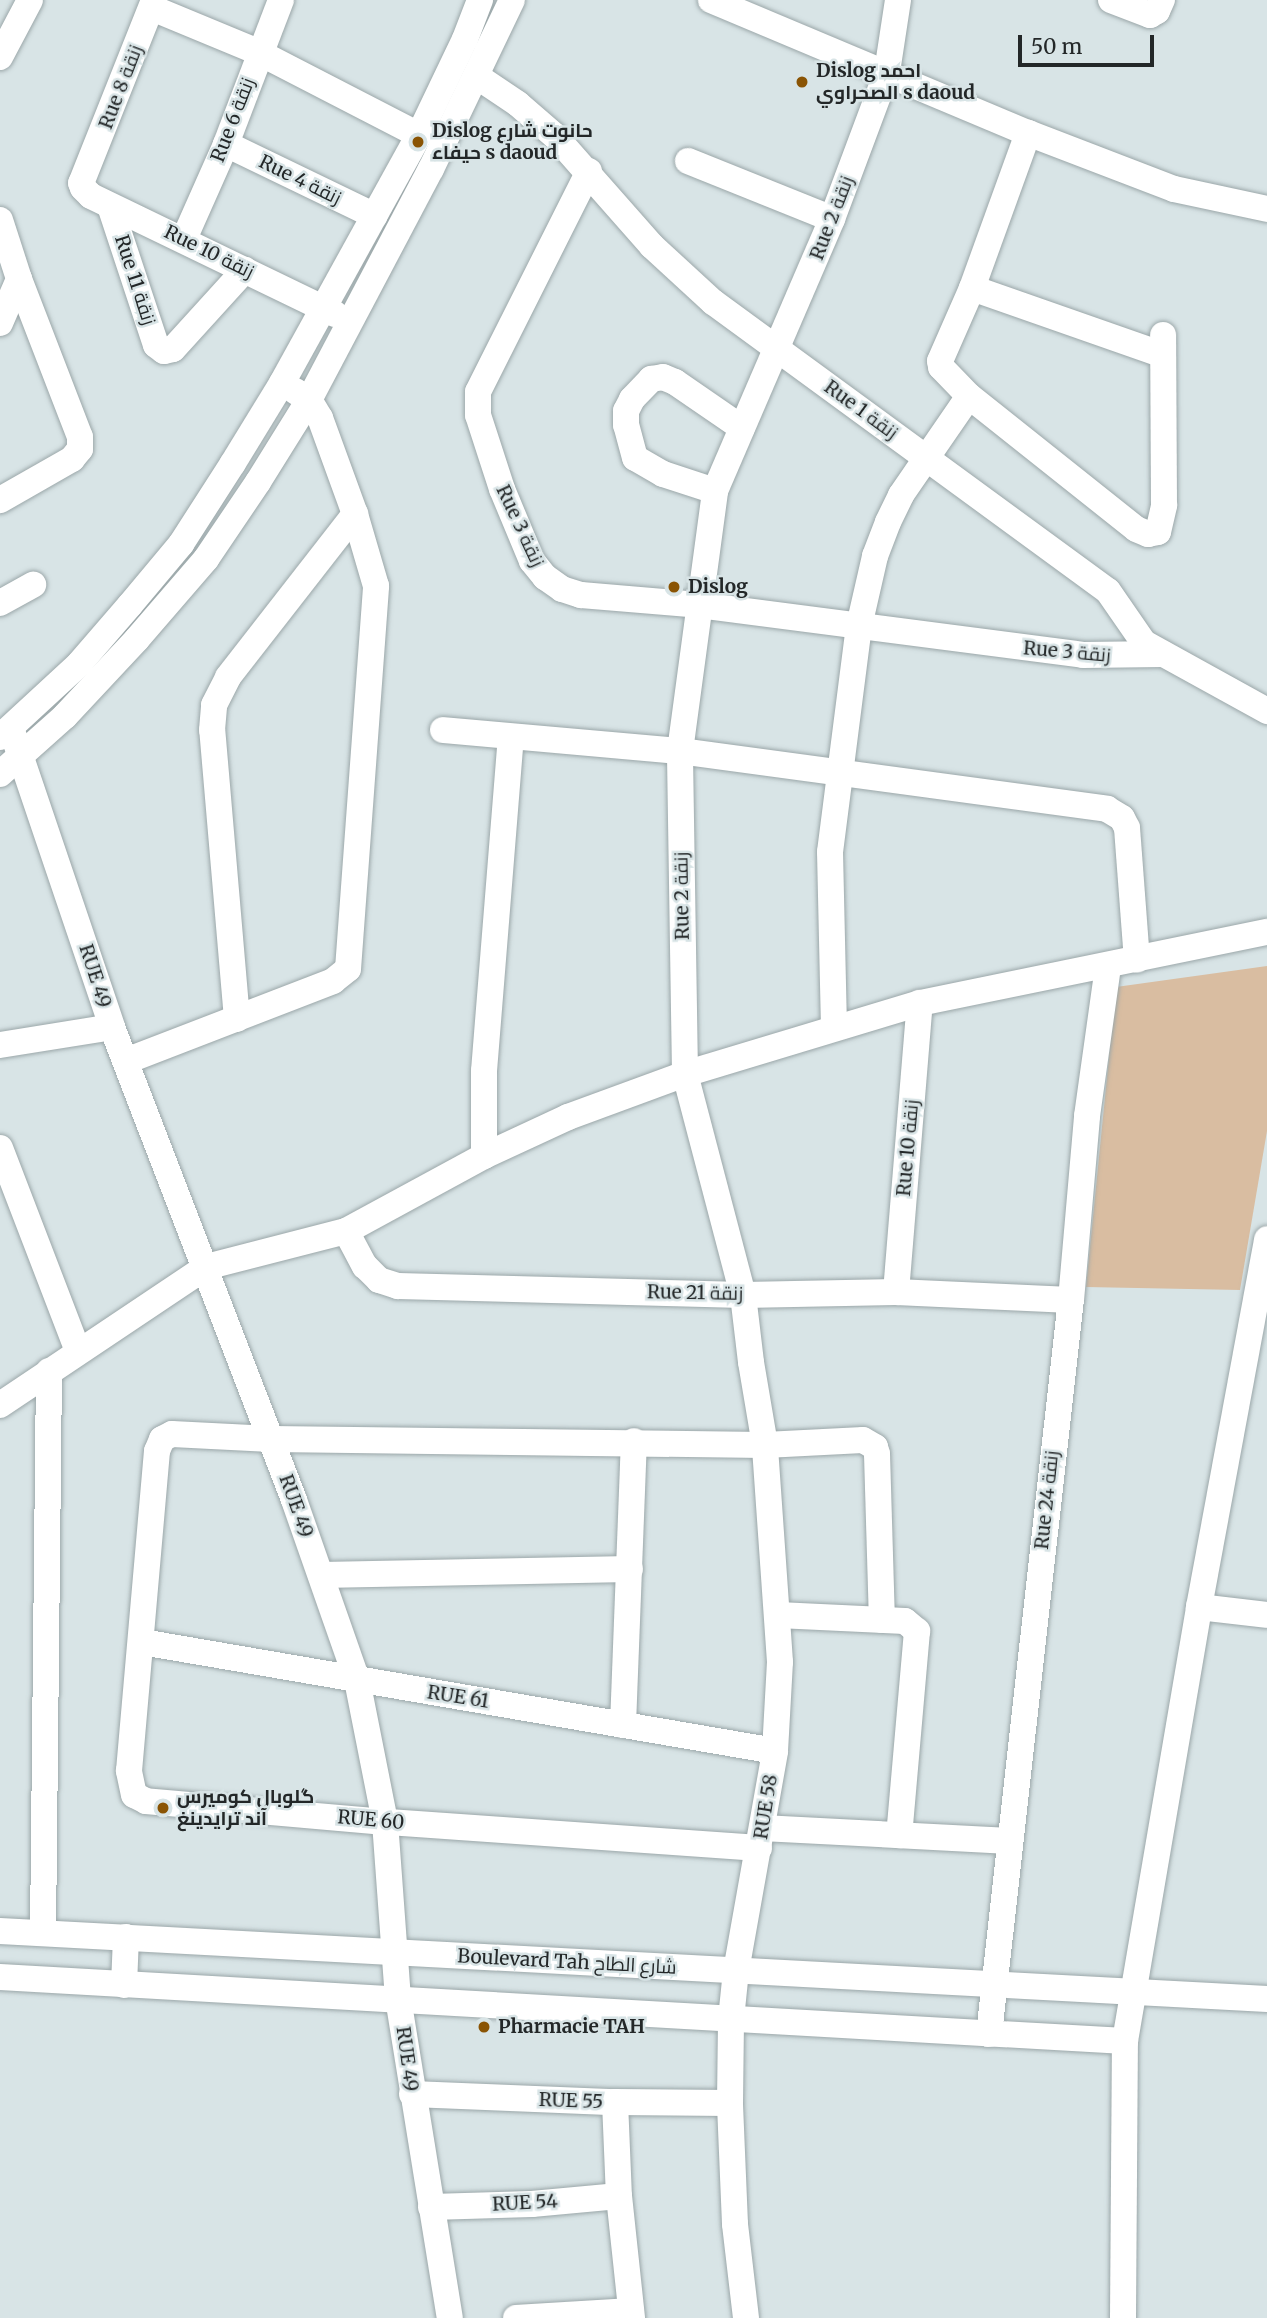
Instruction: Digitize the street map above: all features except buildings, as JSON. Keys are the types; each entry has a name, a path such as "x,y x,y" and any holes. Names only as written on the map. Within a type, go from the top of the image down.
{"street":[{"path":"0,57 30,0"},
{"name":"Rue 6 زنقة","path":"184,239 226,144 258,52 281,0"},
{"path":"6,732 79,664 181,544 282,383 322,307 376,216 466,40 480,0"},
{"path":"0,774 74,706 206,559 309,400 478,77 512,0"},
{"path":"711,0 1028,133 1174,189 1223,202 1267,209"},
{"name":"Rue 2 زنقة","path":"743,1295 685,1073 680,751 715,491 778,351 832,219 887,72 898,0"},
{"path":"1111,0 1150,15 1157,12 1162,0"},
{"path":"153,4 258,52 419,135"},
{"name":"Rue 8 زنقة","path":"85,174 153,4"},
{"name":"Rue 1 زنقة","path":"478,77 537,120 589,171 671,266 778,351 1108,591 1121,606 1136,635 1163,654 1267,711"},
{"path":"972,288 1163,345 1164,505 1157,532 1148,534 1136,529 969,396 941,367 940,361 972,288 1028,133"},
{"name":"Rue 4 زنقة","path":"226,144 376,216"},
{"path":"688,161 832,219"},
{"name":"Rue 3 زنقة","path":"589,171 481,381 478,415 516,526 532,561 545,577 562,589 581,595 699,605 1083,655 1163,654"},
{"name":"Rue 10 زنقة","path":"85,174 81,185 86,192 110,206 184,239 350,321"},
{"name":"Rue 11 زنقة","path":"110,206 156,345 164,351 173,349 245,270"},
{"path":"0,220 19,279 80,437 80,449 72,459 0,500"},
{"path":"0,323 19,279"},
{"path":"715,491 663,474 635,458 625,425 626,411 632,399 651,379 663,377 676,382 742,428"},
{"path":"126,1061 333,981 348,969 376,586 355,514 320,418 309,400 282,383"},
{"path":"834,1028 830,852 859,626 875,556 888,522 901,495 969,396"},
{"path":"237,1019 212,730 214,705 228,677 355,514"},
{"path":"0,603 33,585"},
{"path":"443,730 680,751 1107,809 1122,817 1127,828 1137,960"},
{"name":"RUE 49","path":"6,732 22,754 112,1027 271,1439 357,1680 386,1822 398,1998 450,2318"},
{"path":"484,1156 484,1071 511,737"},
{"path":"0,1405 206,1267 346,1231 484,1156 568,1117 685,1073 920,1003 1108,967 1267,932"},
{"name":"Rue 24 زنقة","path":"989,2034 1071,1300 1087,1116 1108,967"},
{"name":"Rue 10 زنقة","path":"896,1292 920,1003"},
{"path":"0,1045 112,1027"},
{"path":"0,1148 78,1351"},
{"name":"Rue 21 زنقة","path":"346,1231 365,1266 379,1280 398,1286 743,1295 896,1292 1071,1300"},
{"path":"1123,2318 1125,2041 1199,1606 1258,1335 1267,1239"},
{"name":"RUE 58","path":"743,1295 765,1445 780,1662 775,1751 736,1971 731,2019 730,2103 735,2224 746,2318"},
{"path":"43,1933 49,1371"},
{"name":"RUE 60","path":"271,1439 172,1434 162,1439 157,1451 129,1771 134,1795 146,1801 386,1822 761,1838 899,1835 1010,1841"},
{"path":"271,1439 634,1441 765,1445 863,1440 875,1447 882,1620"},
{"path":"623,1725 634,1441"},
{"path":"321,1575 630,1569"},
{"path":"1199,1606 1267,1615"},
{"path":"778,1615 909,1622 918,1637 899,1835"},
{"name":"RUE 61","path":"142,1642 775,1751"},
{"name":"Boulevard Tah شارع الطاح","path":"0,1931 1267,1999"},
{"path":"124,1985 126,1937"},
{"path":"0,1977 1125,2041"},
{"name":"RUE 55","path":"412,2094 615,2102 730,2103"},
{"path":"516,2318 631,2314 615,2102"},
{"name":"RUE 54","path":"431,2207 532,2204 620,2196"}],"shaded area":[{"path":"1267,966 1267,1131 1240,1290 1086,1287 1116,987"}],"place":[{"name":"Dislog احمد الصحراوي s daoud","path":"802,82"},
{"name":"Dislog حانوت شارع حيفاء s daoud","path":"418,142"},
{"name":"Dislog","path":"674,587"},
{"name":"گلوبال كوميرس آند ترايدينغ","path":"163,1808"},
{"name":"Pharmacie TAH","path":"484,2027"}]}
